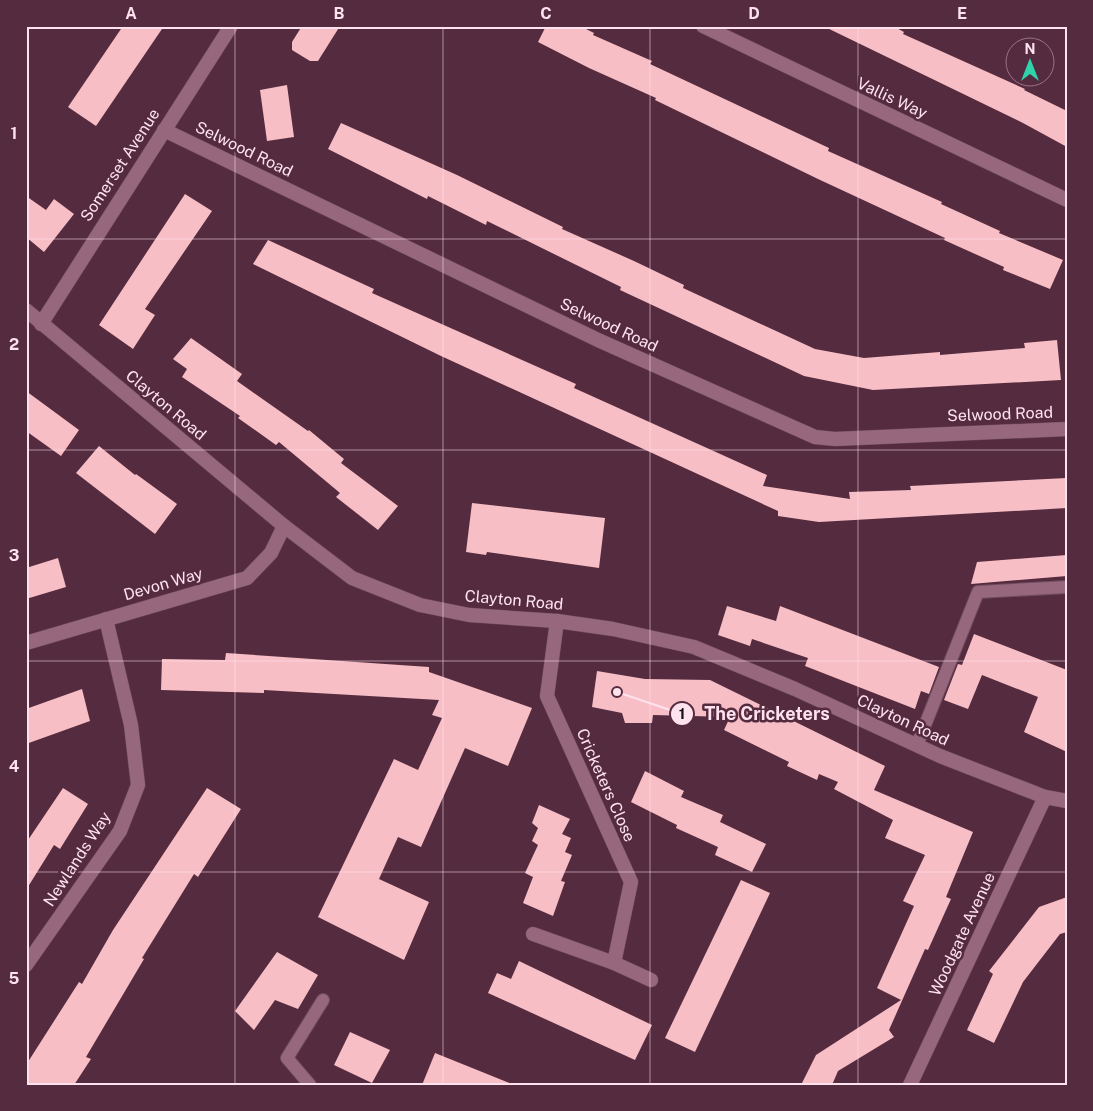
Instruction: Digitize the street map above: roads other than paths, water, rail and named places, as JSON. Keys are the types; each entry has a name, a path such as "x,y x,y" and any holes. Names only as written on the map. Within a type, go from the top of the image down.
{"street":[{"name":"Somerset Avenue","path":"41,324 231,26"},
{"name":"Vallis Way","path":"703,26 1067,200"},
{"name":"Selwood Road","path":"164,130 598,340 815,437 835,439 1067,428"},
{"name":"Clayton Road","path":"26,310 284,526 352,578 420,605 469,615 557,621 613,629 694,647 795,689 917,745 1045,797 1067,801"},
{"name":"Devon Way","path":"26,643 247,578 271,553 284,526"},
{"name":"Newlands Way","path":"26,965 120,831 138,785 131,725 106,619"},
{"name":"Cricketers Close","path":"557,621 548,696 631,882 614,963"},
{"name":"Woodgate Avenue","path":"910,1085 1045,797"},
{"path":"533,934 614,963 651,980"}],"lane":[{"path":"917,745 978,592 1067,587"},
{"path":"310,1085 287,1058 323,1000"}],"place":[{"name":"The Cricketers","path":"617,692"}]}
